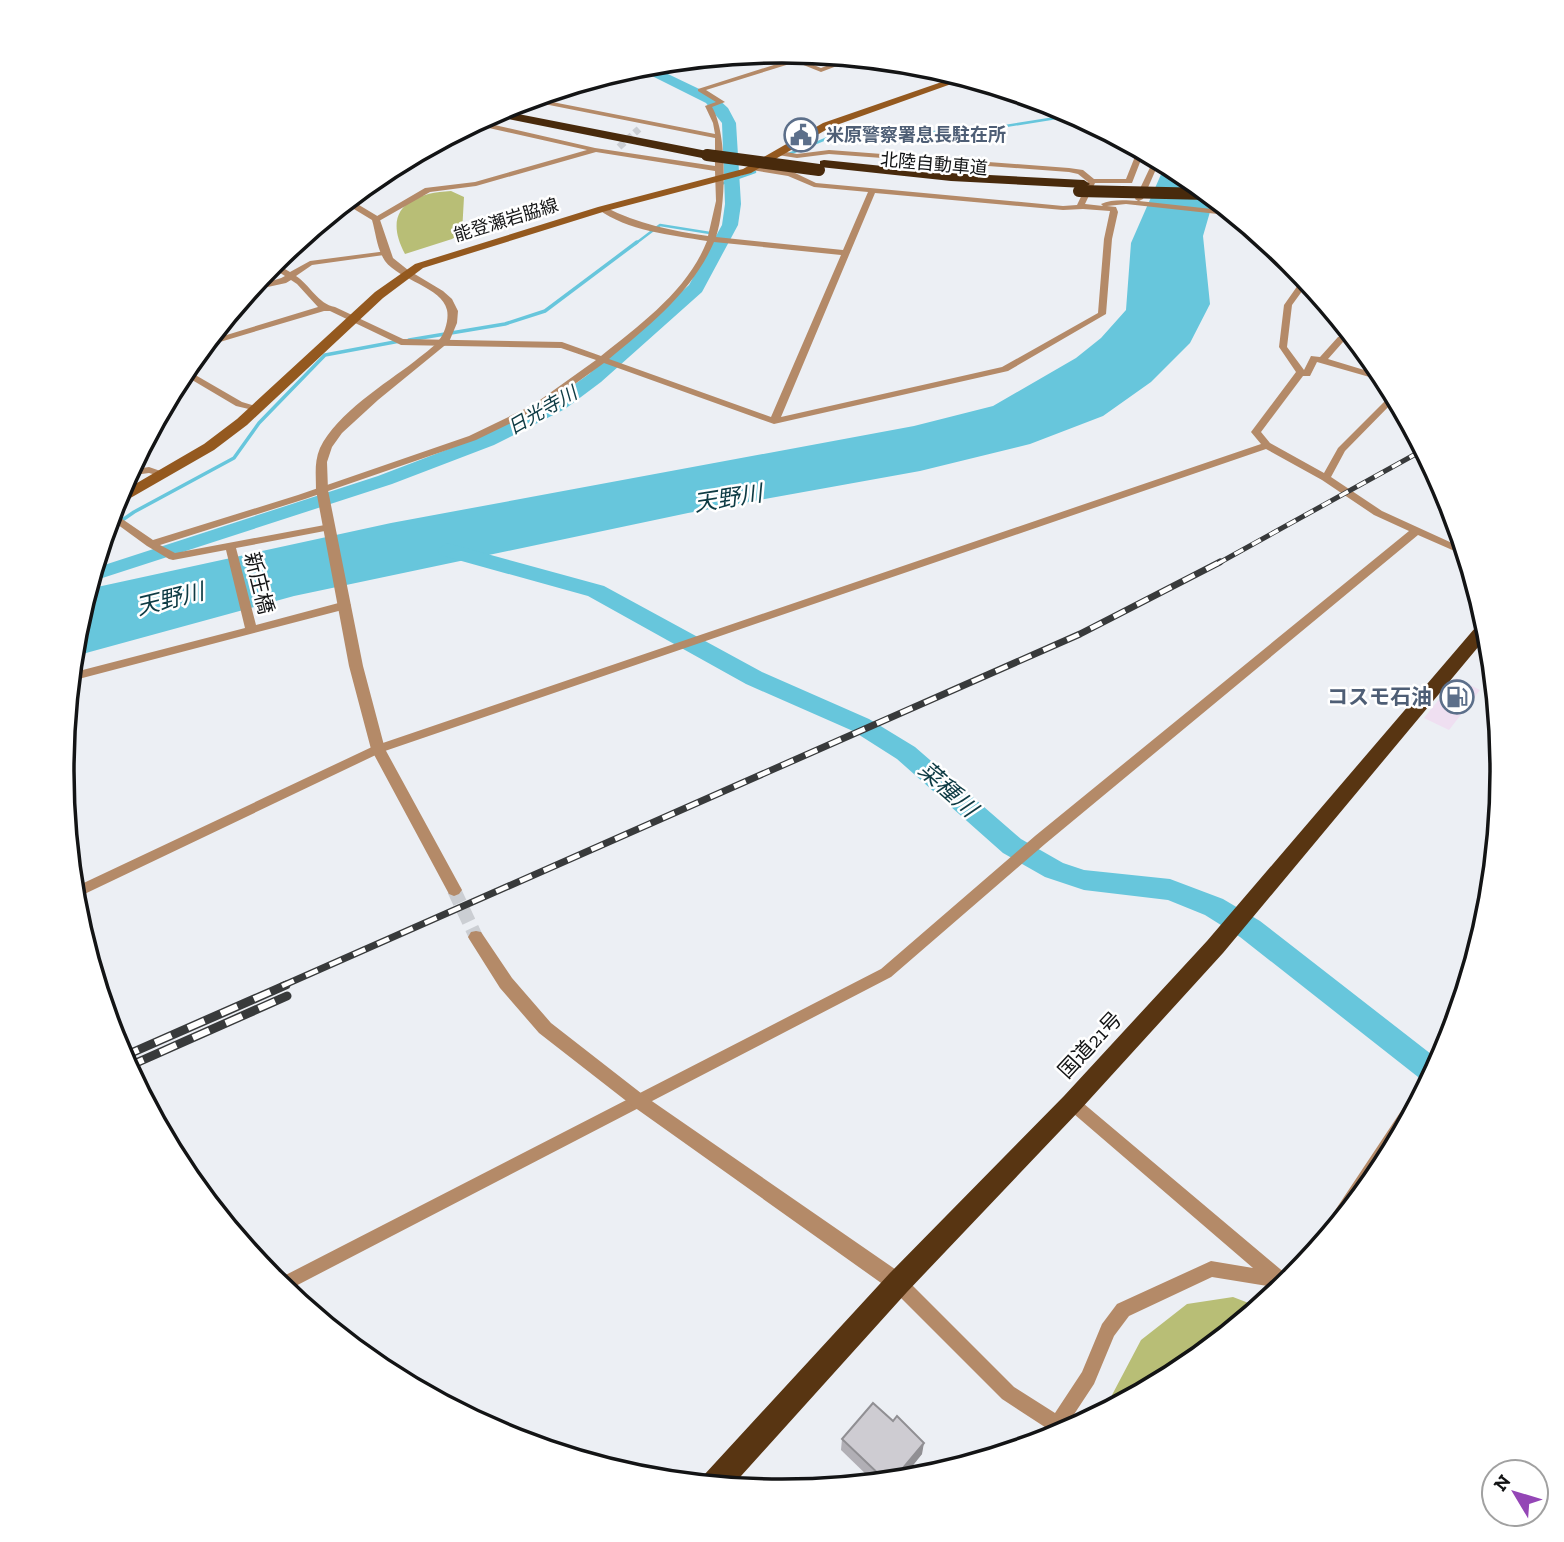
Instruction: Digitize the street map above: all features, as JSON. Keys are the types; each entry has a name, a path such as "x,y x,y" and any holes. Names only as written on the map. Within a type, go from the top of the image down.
{"highway":[{"name":"北陸自動車道","path":"524,112 821,167 947,183 1182,187"},
{"name":"北陸自動車道","path":"513,116 713,147"},
{"name":"北陸自動車道","path":"1085,186 1190,193"},
{"name":"国道21号","path":"722,1476 898,1283 1072,1102 1215,947 1477,637"}],"main road":[{"name":"能登瀬岩脇線","path":"132,492 209,447 257,408 406,272 602,209 755,168 827,125 947,83"}],"street":[{"path":"154,545 273,509 453,446 521,415 569,387 606,359 663,308 701,263 713,238 723,201 721,175 713,147 718,122 711,105 722,102 700,90 786,63"},
{"path":"806,64 821,70 834,66"},
{"path":"547,104 713,147"},
{"path":"490,127 721,175"},
{"path":"610,153 619,147"},
{"path":"376,219 428,190 476,184 595,150"},
{"path":"781,153 797,156 829,152 1069,170 1080,172 1085,186 1080,206"},
{"path":"1085,186 1129,181 1138,159"},
{"path":"755,168 790,174 814,185 872,192 1063,208 1138,203 1218,213"},
{"path":"1138,203 1152,168"},
{"path":"774,421 872,192"},
{"path":"355,206 376,219 384,253 406,272 431,286 450,303 454,313 452,327 445,340 429,357 364,407 331,441 321,461 323,492 356,666 378,749 454,890"},
{"path":"220,340 324,308 332,309 401,342 445,340 562,345 774,421 1005,369 1102,314 1108,239 1114,212 1113,209 1080,206"},
{"path":"602,209 618,220 633,224 713,238 847,253"},
{"path":"269,283 292,276 310,263 384,253"},
{"path":"281,270 292,276 324,308"},
{"path":"1300,288 1287,305 1283,347 1301,372 1307,374 1314,358 1368,374"},
{"path":"1323,359 1341,339 1344,340"},
{"path":"1301,372 1256,432 1267,445 1326,478 1378,513 1454,548"},
{"path":"194,377 239,404 257,408"},
{"path":"1326,478 1341,450 1386,403"},
{"path":"85,889 378,749 1267,445"},
{"path":"141,471 149,470 164,474"},
{"path":"120,521 173,557 330,527"},
{"path":"290,1281 886,973 1040,840 1415,532"},
{"name":"新庄橋","path":"230,547 251,629"},
{"path":"81,674 345,601"},
{"path":"476,937 506,983 545,1028 640,1102 898,1283 1008,1393 1053,1425"},
{"path":"1072,1102 1277,1277"},
{"path":"1064,1420 1088,1378 1108,1330 1123,1310 1211,1269 1274,1280"}],"shaded area":[{"name":"コスモ石油","path":"1456,678 1480,690 1449,730 1424,718"}],"green space":[{"path":"451,191 464,197 462,233 452,239 405,254 397,226 398,216 404,207 423,196"},
{"path":"1233,1297 1249,1303 1175,1360 1112,1397 1141,1340 1187,1304"}],"water":[{"name":"天野川","path":"1161,174 1211,208 1203,236 1210,304 1190,343 1151,382 1103,416 1030,444 920,471 688,513 294,596 84,654 98,587 391,523 914,426 993,406 1076,358 1101,338 1126,310 1131,243"}],"building":[{"path":"873,1403 893,1421 897,1416 924,1443 903,1468 877,1472 842,1439"}],"waterway":[{"name":"日光寺川","path":"103,572 385,480 487,441 558,405 595,378 696,288 730,225 733,204 729,123 723,111 711,100 658,74"},
{"path":"789,154 828,138 987,129 1055,118"},
{"path":"718,185 755,172"},
{"path":"635,244 660,225 710,233 712,229"},
{"path":"409,340 505,324 545,311 637,242"},
{"path":"120,522 234,458 259,423 325,355 400,341"},
{"name":"菜種川","path":"447,550 596,591 754,678 861,725 906,753 1012,846 1054,870 1084,880 1170,890 1214,907 1250,929 1425,1067"}],"tunnel":[{"path":"619,147 639,129"},
{"path":"454,890 476,937"}],"railway":[{"path":"1217,564 1415,454"},
{"path":"282,986 1080,634 1220,562"},
{"path":"133,1052 286,985"},
{"path":"137,1062 287,996"}],"place":[{"name":"米原警察署息長駐在所","path":"801,135"},
{"name":"コスモ石油","path":"1457,697"}]}
